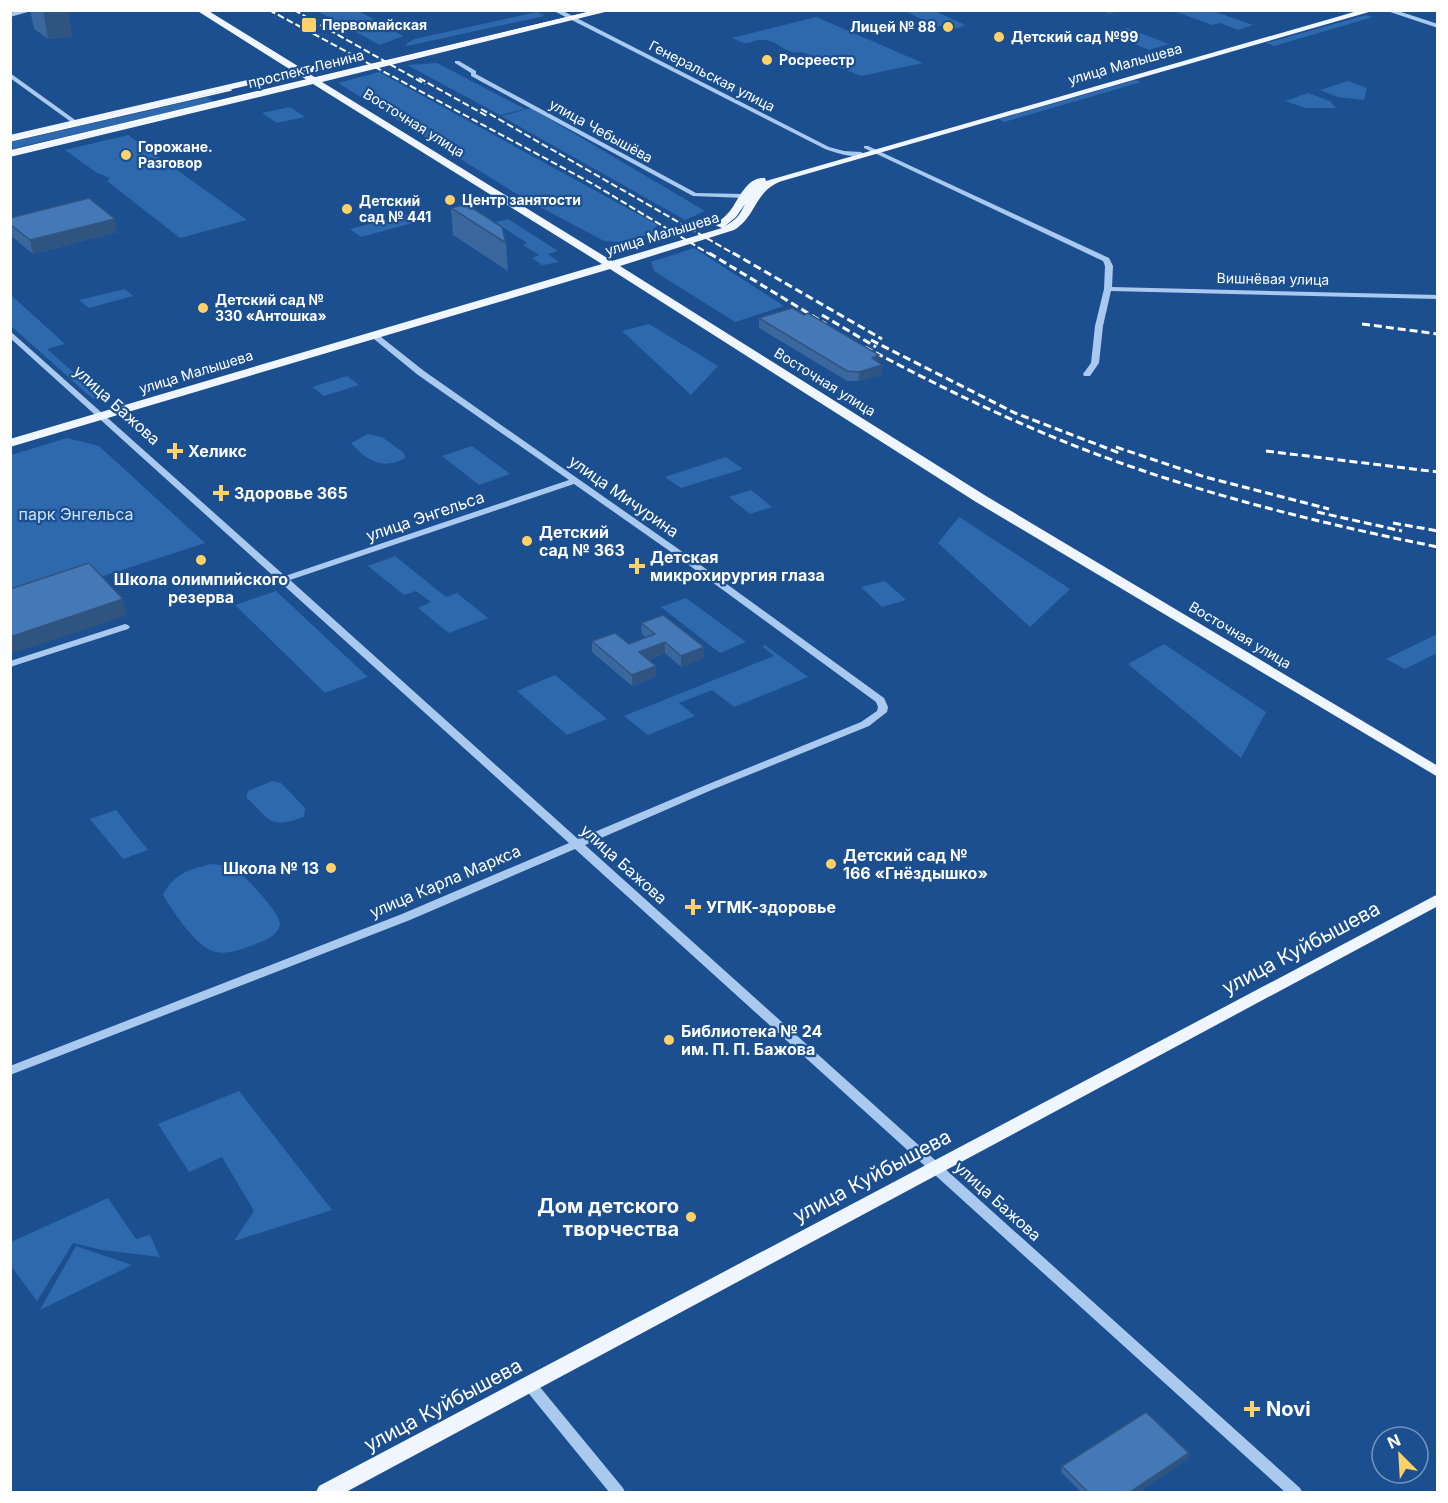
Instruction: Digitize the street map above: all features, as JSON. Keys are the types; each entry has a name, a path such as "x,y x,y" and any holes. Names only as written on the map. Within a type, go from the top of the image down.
{"main road":[{"name":"Восточная улица","path":"200,10 316,80 962,487 1437,773"},
{"name":"проспект Ленина","path":"10,154 574,15 609,10"},
{"name":"улица Малышева","path":"10,443 98,414 731,228 747,216 759,191 768,184 867,151 1349,10"},
{"name":"улица Малышева","path":"10,436 98,414 373,335 607,263 722,224 734,215 750,187 766,178 843,153 867,151 1372,10"},
{"name":"проспект Ленина","path":"10,138 300,71 336,66 558,12 574,15"},
{"name":"улица Куйбышева","path":"327,1492 934,1168 1102,1081 1437,899"}],"street":[{"path":"10,15 32,10"},
{"path":"1387,10 1437,26"},
{"name":"Генеральская улица","path":"574,15 843,153"},
{"name":"улица Чебышёва","path":"457,62 474,72 473,75 695,195 744,196"},
{"path":"10,75 76,123"},
{"path":"867,151 1100,256 1109,266 1108,289 1099,326 1095,363 1087,374"},
{"name":"Вишнёвая улица","path":"1108,289 1437,297"},
{"name":"улица Бажова","path":"10,333 1295,1492"},
{"name":"улица Мичурина","path":"373,335 421,373 714,578 880,700 883,706"},
{"name":"улица Энгельса","path":"284,579 576,481"},
{"path":"10,664 125,627"},
{"name":"улица Карла Маркса","path":"10,1071 405,917 865,724 882,712 883,706"},
{"path":"530,1385 618,1492"}],"green space":[{"path":"317,11 359,11 403,36 380,45"},
{"path":"905,11 935,11 965,25 958,28 943,27"},
{"path":"1174,11 1213,11 1253,25 1238,30 1220,23 1212,25"},
{"path":"537,12 545,16 407,46 406,44 415,39"},
{"path":"1366,15 1373,17 1274,46 1266,43"},
{"path":"816,17 923,63 861,76 802,52 792,52 770,41 744,43 732,38"},
{"path":"1127,28 1169,44 1149,50 1108,33"},
{"path":"437,63 525,109 500,115 407,65"},
{"path":"379,72 658,225 653,229 662,231 618,242 604,241 525,199 338,83"},
{"path":"1136,80 1141,82 1004,122 999,119"},
{"path":"1348,81 1367,88 1364,100 1338,97 1320,90"},
{"path":"1308,93 1330,101 1336,108 1305,108 1285,101"},
{"path":"207,97 214,102 11,149 11,142"},
{"path":"290,107 305,117 277,123 262,113"},
{"path":"531,108 705,211 685,220 501,116"},
{"path":"128,135 247,220 180,238 107,181 110,178 97,173 65,150"},
{"path":"409,214 420,221 361,237 350,229"},
{"path":"508,219 558,251 548,254 559,262 533,267 542,265 532,258 539,255 523,245 527,243 495,222"},
{"path":"694,248 784,306 735,322 654,271 651,262"},
{"path":"125,289 133,296 89,308 79,300"},
{"path":"11,295 65,344 47,349 102,397 93,399 11,326"},
{"path":"649,324 718,366 691,395 622,331"},
{"path":"347,376 359,385 324,396 312,387"},
{"path":"368,434 382,437 404,453 405,458 389,464 369,459 351,443"},
{"name":"парк Энгельса","path":"67,438 99,446 205,543 11,606 11,455"},
{"path":"472,446 510,474 479,485 442,456"},
{"path":"726,457 743,469 681,488 665,477"},
{"path":"751,490 772,507 750,514 729,497"},
{"path":"959,517 1070,589 1030,627 938,543"},
{"path":"395,556 446,597 457,593 488,618 449,633 418,608 431,602 416,591 404,595 368,566"},
{"path":"885,581 906,600 882,607 861,587"},
{"path":"276,591 368,677 325,693 235,605"},
{"path":"686,598 746,642 720,653 661,607"},
{"path":"1437,634 1437,653 1405,669 1386,659"},
{"path":"1164,644 1266,712 1241,758 1128,664"},
{"path":"765,645 808,677 734,707 712,690 679,703 695,716 648,735 624,716 774,656 762,646"},
{"path":"555,675 607,719 567,735 517,691"},
{"path":"272,781 281,783 305,808 304,817 284,822 271,820 246,797 248,791"},
{"path":"116,810 148,850 123,859 90,819"},
{"path":"211,864 234,869 262,896 279,919 278,930 273,935 245,948 221,953 208,949 193,936 163,895 172,882 183,873"},
{"path":"239,1091 332,1210 234,1241 254,1211 222,1157 189,1172 158,1124"},
{"path":"108,1198 136,1239 150,1235 160,1257 102,1250 73,1243 37,1301 11,1266 11,1242"},
{"path":"76,1246 132,1265 40,1310"}],"building":[{"path":"89,198 115,219 30,240 10,224 10,218"},
{"path":"466,204 502,227 506,243 451,208"},
{"path":"792,308 804,315 808,313 879,355 872,358 882,365 859,372 847,371 759,318"},
{"path":"89,563 123,599 10,637 10,589"},
{"path":"663,615 704,647 681,656 665,642 639,652 656,666 632,675 592,641 615,633 629,644 655,634 641,623"},
{"path":"1146,1412 1189,1453 1130,1492 1088,1492 1062,1466"}],"tram line":[{"path":"10,151 599,10"},
{"path":"10,141 231,90"}],"railway":[{"path":"269,10 593,184 711,255"},
{"path":"294,10 425,84"},
{"path":"419,78 487,116"},
{"path":"481,109 736,255"},
{"path":"709,253 826,324"},
{"path":"733,253 882,339"},
{"path":"822,315 876,347"},
{"path":"1362,324 1438,334"},
{"path":"871,340 1015,413 1122,454"},
{"path":"865,347 992,410 1115,461 1252,504 1438,547"},
{"path":"1116,447 1205,477 1329,509"},
{"path":"1266,451 1438,472"},
{"path":"1317,512 1402,531"},
{"path":"1393,523 1438,531"}],"place":[{"name":"Первомайская","path":"309,25"},
{"name":"Лицей № 88","path":"948,27"},
{"name":"Детский сад №99","path":"999,37"},
{"name":"Росреестр","path":"767,60"},
{"name":"Горожане. Разговор","path":"126,155"},
{"name":"Центр занятости","path":"450,200"},
{"name":"Детский сад № 441","path":"347,209"},
{"name":"Детский сад № 330 «Антошка»","path":"203,308"},
{"name":"Хеликс","path":"175,451"},
{"name":"Здоровье 365","path":"221,493"},
{"name":"Детский сад № 363","path":"527,541"},
{"name":"Школа олимпийского резерва","path":"201,560"},
{"name":"Детская микрохирургия глаза","path":"637,566"},
{"name":"Детский сад № 166 «Гнёздышко»","path":"831,864"},
{"name":"Школа № 13","path":"331,868"},
{"name":"УГМК-здоровье","path":"693,907"},
{"name":"Библиотека № 24 им. П. П. Бажова","path":"669,1040"},
{"name":"Дом детского творчества","path":"691,1217"},
{"name":"Novi","path":"1252,1409"}]}
